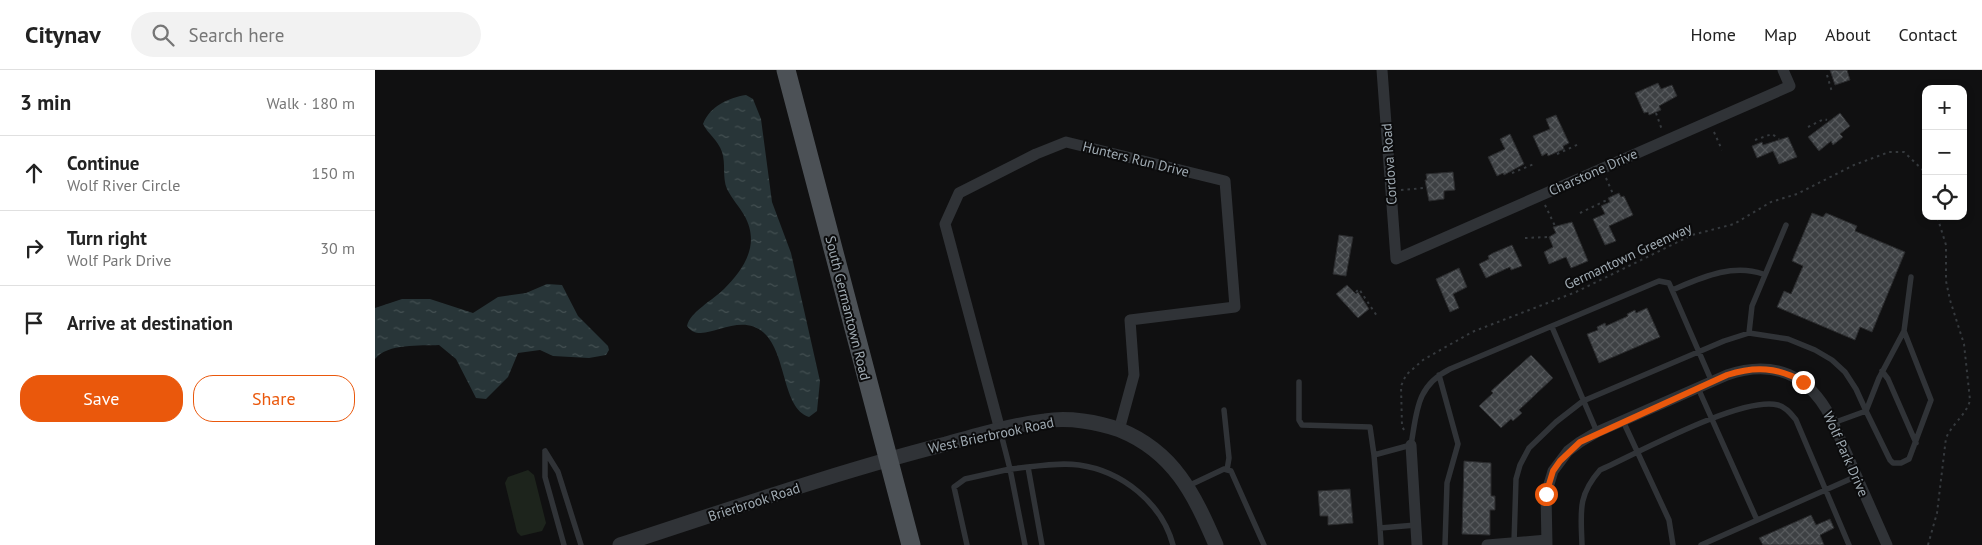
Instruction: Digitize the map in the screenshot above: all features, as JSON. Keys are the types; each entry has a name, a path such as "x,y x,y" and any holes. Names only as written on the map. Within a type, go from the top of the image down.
{"main road":[{"name":"South Germantown Road","path":"787,70 911,545"}],"street":[{"name":"Cordova Road","path":"1382,70 1396,259"},
{"name":"Charstone Drive","path":"1396,259 1790,86 1783,70"},
{"name":"Hunters Run Drive","path":"999,430 945,224 959,193 1036,154 1067,142 1225,181 1235,307 1130,320 1134,376 1119,430"},
{"name":"Wolf Park Drive","path":"1547,543 1546,494 1553,471 1574,446 1597,432 1712,382 1741,371 1762,369 1782,372 1803,382 1820,398 1887,545"},
{"name":"West Brierbrook Road","path":"887,459 1046,420 1071,420 1119,430 1147,444 1177,469 1197,500 1216,545"},
{"path":"1411,445 1417,545"},
{"name":"Brierbrook Road","path":"620,545 887,459"},
{"path":"1487,545 1547,543"}],"lane":[{"path":"1749,333 1752,306 1763,274 1786,225"},
{"path":"1672,290 1696,280 1733,270 1751,270 1763,274"},
{"path":"1833,423 1866,411 1882,371 1903,332 1910,297 1911,277"},
{"path":"1374,456 1411,445 1423,391 1439,375 1659,281 1669,283 1712,382"},
{"path":"1552,326 1597,432"},
{"path":"1514,543 1517,479 1520,465 1529,448 1556,422 1583,401 1699,350 1749,333 1788,339 1815,350 1845,372 1856,389 1893,463 1901,464 1909,459 1916,443 1930,408 1931,394 1903,332"},
{"path":"1882,371 1888,379 1916,443"},
{"path":"1439,375 1458,444 1447,483 1445,545"},
{"path":"1299,382 1299,420 1302,425 1370,427 1381,545"},
{"path":"1698,388 1757,520"},
{"path":"1582,545 1581,503 1588,484 1600,470 1712,419 1754,404 1779,406 1786,410 1799,428 1849,545"},
{"path":"1224,410 1229,458 1227,470"},
{"path":"1623,421 1669,520 1673,545"},
{"path":"999,430 1025,545"},
{"path":"564,545 545,477 545,451 559,472 581,545"},
{"path":"967,545 954,487 965,479 1009,469 1078,465 1100,470 1121,480 1143,496 1158,512 1165,523 1173,545"},
{"path":"1028,468 1042,545"},
{"path":"1188,486 1225,469 1227,470 1235,477 1264,545"},
{"path":"1701,545 1857,476"},
{"path":"1380,528 1415,525"}],"path":[{"path":"1827,76 1832,92"},
{"path":"1655,113 1666,140"},
{"path":"1808,127 1824,119 1827,120"},
{"path":"1708,121 1723,150"},
{"path":"1755,140 1772,134 1779,139"},
{"path":"1557,154 1579,144"},
{"name":"Germantown Greenway","path":"1411,445 1402,426 1402,380 1423,360 1473,332 1576,292 1692,235 1734,224 1771,202 1797,194 1875,157 1889,152 1904,152 1922,168"},
{"path":"1512,173 1534,164"},
{"path":"1601,168 1613,194"},
{"path":"1391,190 1424,188"},
{"path":"1580,213 1607,200"},
{"path":"1544,202 1555,226"},
{"path":"1929,545 1937,513 1946,438 1951,427 1968,407 1970,400 1964,344 1950,300 1947,281 1946,245 1938,220"},
{"path":"1525,238 1548,237"},
{"path":"1356,292 1359,289 1377,316"}],"shaded area":[{"path":"528,470 534,475 546,523 542,531 521,536 517,532 505,483 508,477"}],"water":[{"path":"746,95 753,99 761,119 772,202 791,253 820,381 817,411 809,417 800,412 794,403 777,354 764,333 754,327 743,325 702,333 694,332 687,326 697,311 724,289 738,273 748,255 751,236 749,226 727,189 722,152 703,124 710,112 720,104"},
{"path":"547,284 562,285 578,316 608,346 609,350 606,355 589,358 553,356 540,350 518,353 508,377 486,399 476,398 456,359 439,345 396,348 388,350 375,359 375,308 402,299 430,299 473,313 498,297 526,293"}],"building":[{"path":"1830,70 1847,70 1850,80 1835,85"},
{"path":"1658,83 1661,89 1672,85 1677,96 1659,106 1661,110 1649,115 1648,112 1644,113 1635,93"},
{"path":"1840,113 1850,126 1840,134 1843,137 1833,145 1831,141 1819,151 1808,137"},
{"path":"1556,115 1569,143 1563,146 1564,149 1548,156 1547,153 1542,156 1533,136 1550,129 1546,119"},
{"path":"1510,134 1524,164 1504,175 1503,173 1497,176 1488,157 1505,149 1500,139"},
{"path":"1788,137 1797,157 1779,164 1773,151 1757,158 1752,146 1762,142 1763,145"},
{"path":"1453,172 1455,190 1444,191 1444,199 1429,201 1425,180 1427,180 1426,174"},
{"path":"1619,193 1621,197 1624,196 1633,215 1609,226 1616,241 1605,245 1593,219 1605,214 1601,206 1610,202 1608,198"},
{"path":"1812,213 1823,217 1826,213 1857,226 1855,231 1905,252 1872,332 1860,327 1855,340 1777,307 1784,291 1791,294 1803,266 1792,261"},
{"path":"1572,222 1588,261 1571,268 1566,257 1549,264 1544,252 1553,247 1549,237 1556,233 1553,227"},
{"path":"1339,235 1353,237 1346,276 1333,274"},
{"path":"1512,245 1522,266 1511,270 1510,267 1486,278 1479,264 1489,259 1488,256 1493,253"},
{"path":"1459,268 1467,287 1453,294 1459,308 1450,312 1436,279"},
{"path":"1347,285 1356,294 1358,292 1369,309 1358,318 1336,294"},
{"path":"1647,308 1660,337 1599,363 1587,334 1598,330 1597,327 1605,323 1606,326 1628,316 1627,314 1635,310 1636,313"},
{"path":"1531,355 1553,378 1519,410 1522,413 1513,421 1511,419 1501,428 1479,406 1493,393 1491,391"},
{"path":"1464,461 1491,463 1491,496 1495,496 1495,510 1490,510 1490,535 1462,534"},
{"path":"1350,489 1353,523 1328,525 1328,516 1320,516 1318,491"},
{"path":"1811,515 1816,525 1830,519 1834,528 1820,535 1824,545 1763,545 1759,538"}],"route":[{"path":"1546,494 1553,471 1569,451 1580,442 1597,432 1727,375 1751,369 1775,370 1791,375 1803,382"}]}
